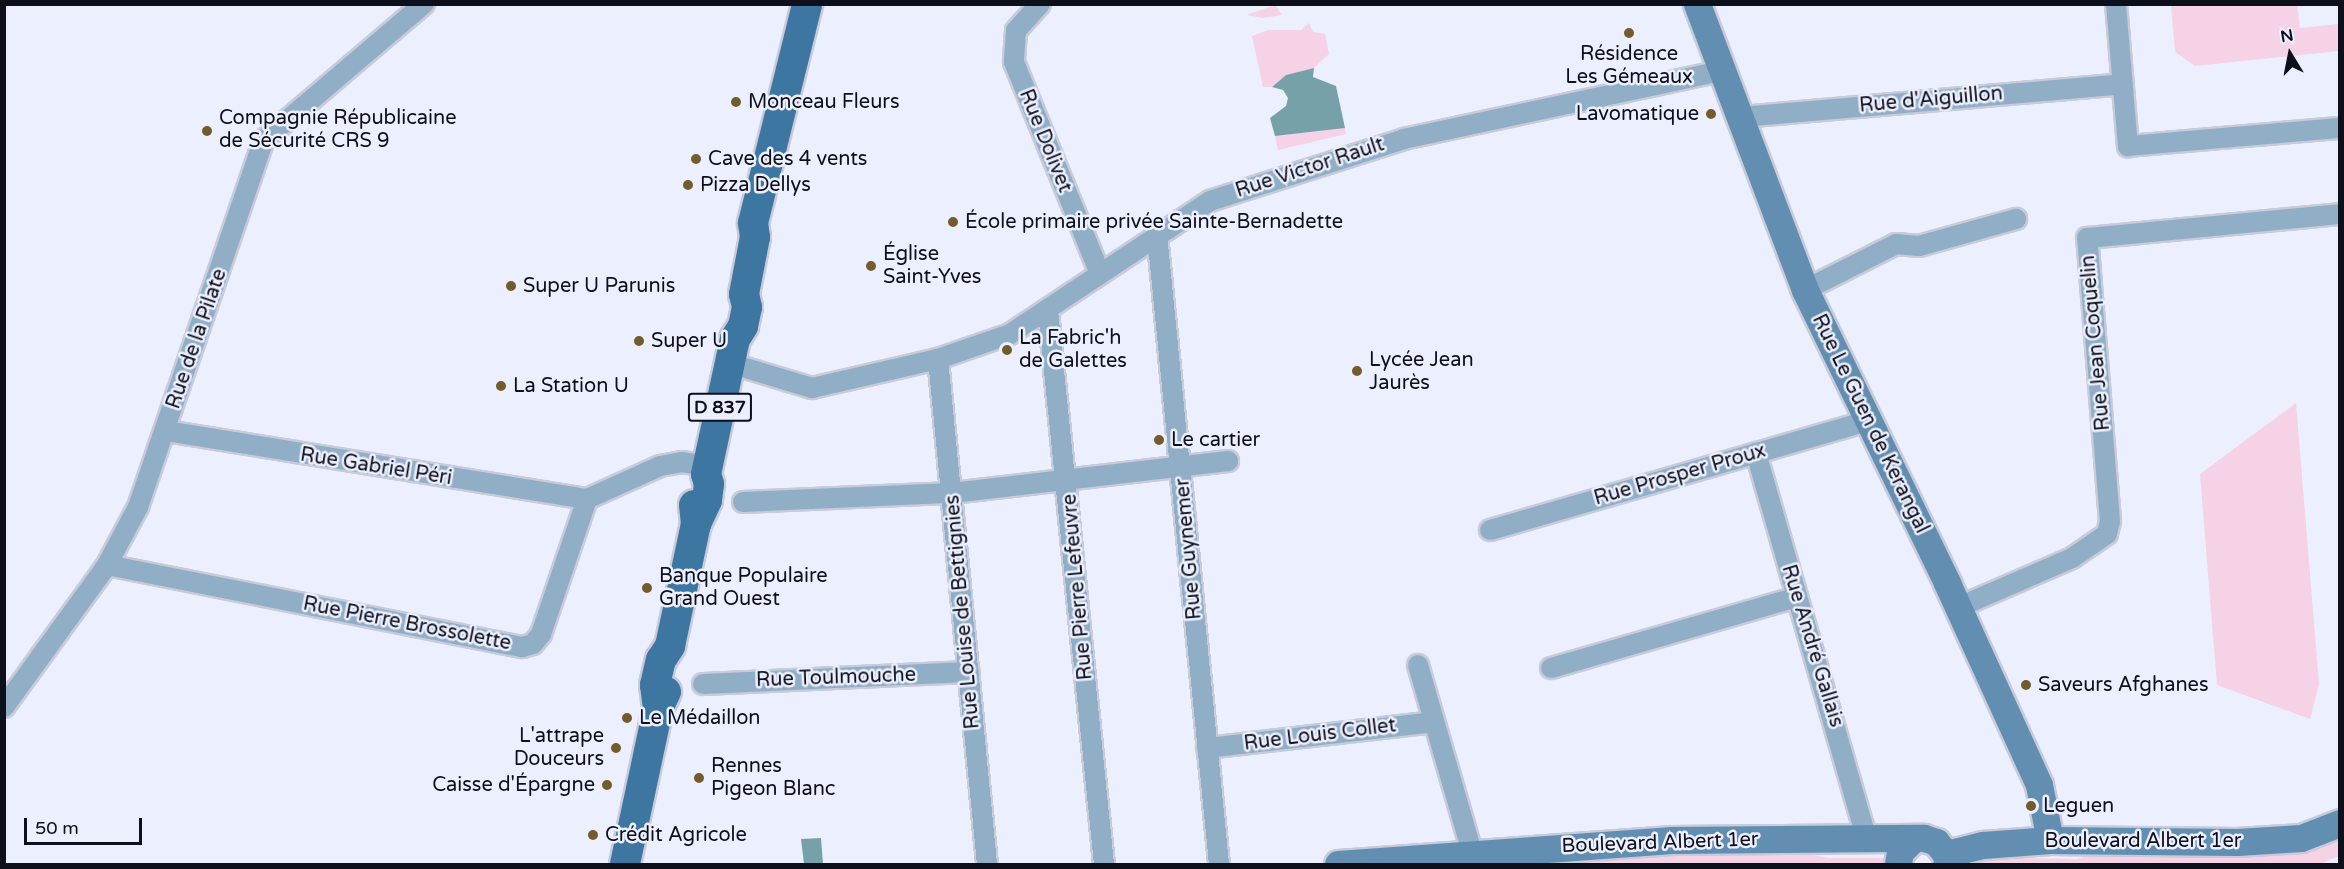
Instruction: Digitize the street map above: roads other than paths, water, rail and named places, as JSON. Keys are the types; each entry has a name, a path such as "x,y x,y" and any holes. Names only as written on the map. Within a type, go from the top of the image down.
{"main road":[{"path":"793,49 790,32 796,4"},
{"path":"793,49 802,34 807,4"},
{"name":"Rue Le Guen de Kerangal","path":"1697,4 1739,122 1805,290 1959,607 2038,785 2050,840"},
{"name":"D 837","path":"630,857 658,709 670,679 673,660 670,646 696,524 710,484 707,470 732,351 743,326 747,307 744,294 755,237 753,223 768,154 776,140 793,49"},
{"name":"Boulevard Albert 1er","path":"1349,864 1472,852 1672,840 1911,841 1929,839 1946,859 1983,845 2050,840 2248,842 2301,838 2340,824"},
{"path":"1898,864 1900,852 1911,841"}],"street":[{"name":"Rue de la Pilate","path":"4,707 107,565 138,507 166,432 247,169 264,140 424,4"},
{"path":"2116,4 2128,146 2340,128"},
{"name":"Rue Dolivet","path":"1036,7 1016,31 1014,62 1100,274"},
{"name":"Rue Victor Rault","path":"732,351 812,388 938,359 993,343 1048,311 1157,234 1209,201 1404,139 1721,71"},
{"name":"Rue d'Aiguillon","path":"1739,122 1753,116 2123,84"},
{"name":"Rue Jean Coquelin","path":"1959,607 2072,558 2107,534 2110,520 2087,238 2340,214"},
{"path":"1805,290 1896,244 1919,246 2016,219"},
{"name":"Rue Guynemer","path":"1157,234 1219,864"},
{"name":"Rue Pierre Lefeuvre","path":"1048,311 1068,479 1104,864"},
{"name":"Rue Louise de Bettignies","path":"938,359 987,864"},
{"name":"Rue Prosper Proux","path":"1490,530 1870,420"},
{"name":"Rue Gabriel Péri","path":"166,432 586,499"},
{"name":"Rue André Gallais","path":"1756,453 1867,840"},
{"path":"743,502 952,493 1228,461"},
{"path":"586,499 660,466 682,462 707,470"},
{"name":"Rue Pierre Brossolette","path":"107,565 522,647 533,644 541,634 586,499"},
{"path":"1551,668 1797,597"},
{"path":"1418,665 1472,852"},
{"name":"Rue Toulmouche","path":"703,684 969,672"},
{"name":"Rue Louis Collet","path":"1207,748 1434,722"}],"water":[{"path":"1314,68 1313,77 1336,86 1345,128 1275,136 1270,118 1286,106 1288,98 1283,90 1272,87 1286,75"},
{"path":"821,838 823,864 804,864 801,839"}],"place":[{"name":"Résidence Les Gémeaux","path":"1629,33"},
{"name":"Monceau Fleurs","path":"736,102"},
{"name":"Lavomatique","path":"1711,114"},
{"name":"Compagnie Républicaine de Sécurité CRS 9","path":"207,131"},
{"name":"Cave des 4 vents","path":"696,159"},
{"name":"Pizza Dellys","path":"688,185"},
{"name":"École primaire privée Sainte-Bernadette","path":"953,222"},
{"name":"Église Saint-Yves","path":"871,266"},
{"name":"Super U Parunis","path":"511,286"},
{"name":"Super U","path":"639,341"},
{"name":"La Fabric'h de Galettes","path":"1007,350"},
{"name":"Lycée Jean Jaurès","path":"1357,371"},
{"name":"La Station U","path":"501,386"},
{"name":"Le cartier","path":"1159,440"},
{"name":"Banque Populaire Grand Ouest","path":"647,588"},
{"name":"Saveurs Afghanes","path":"2026,685"},
{"name":"Le Médaillon","path":"627,718"},
{"name":"L'attrape Douceurs","path":"616,748"},
{"name":"Rennes Pigeon Blanc","path":"699,778"},
{"name":"Caisse d'Épargne","path":"607,785"},
{"name":"Leguen","path":"2031,806"},
{"name":"Crédit Agricole","path":"593,835"}]}
